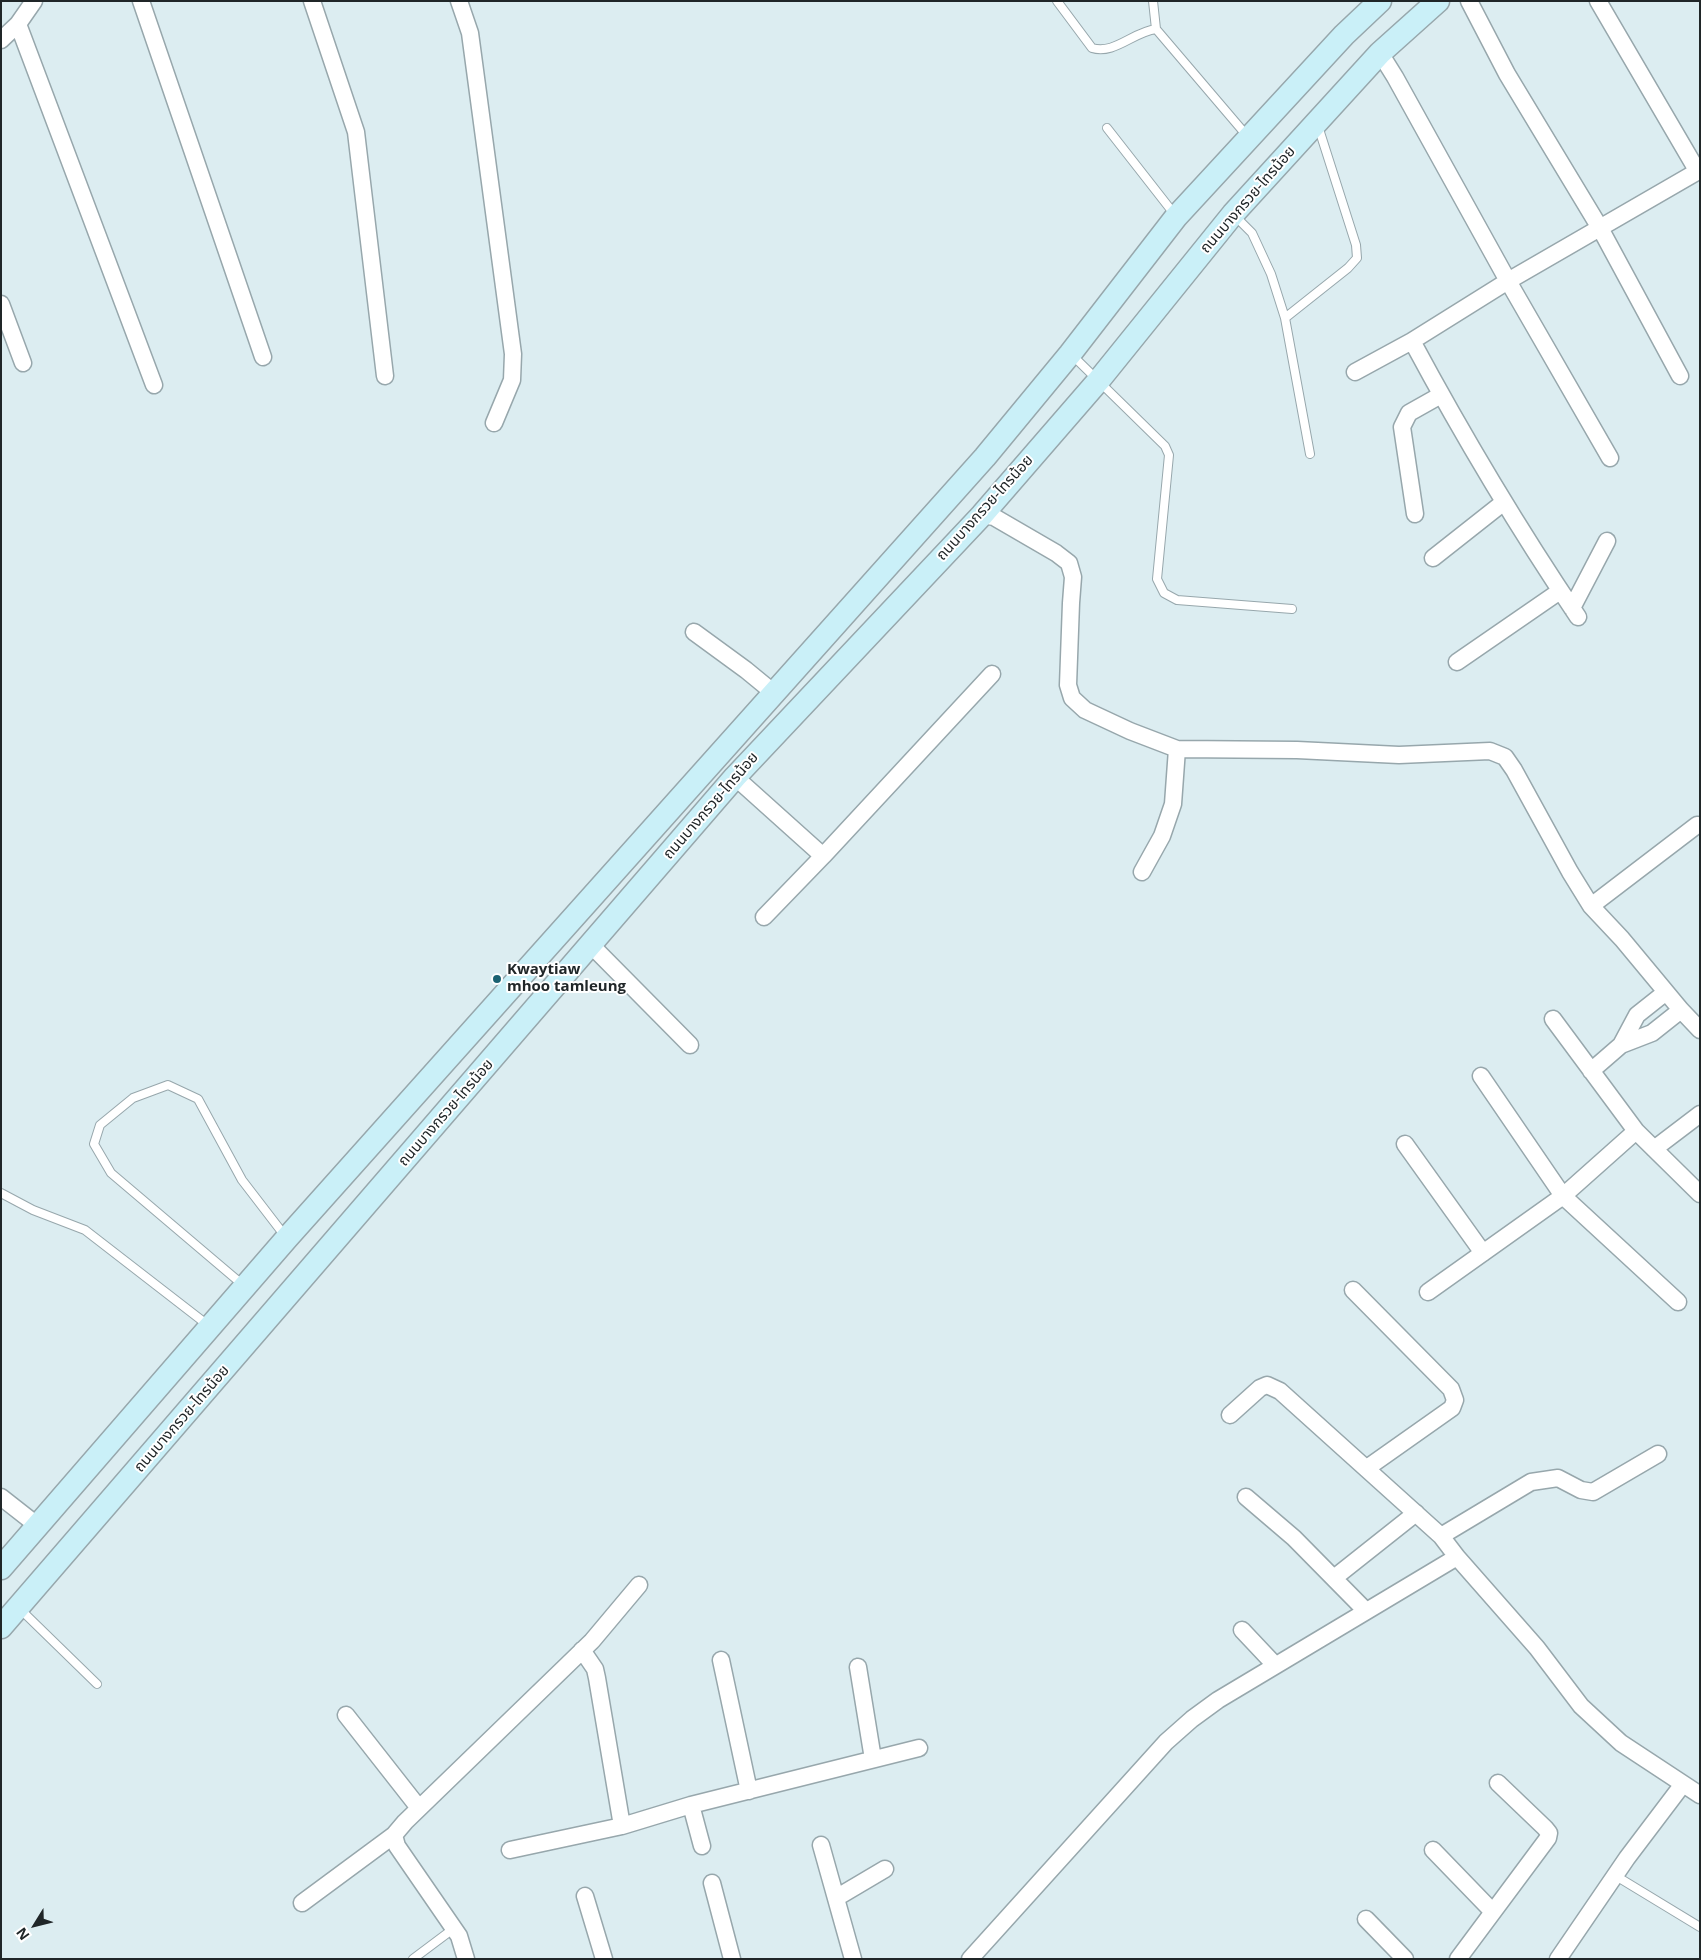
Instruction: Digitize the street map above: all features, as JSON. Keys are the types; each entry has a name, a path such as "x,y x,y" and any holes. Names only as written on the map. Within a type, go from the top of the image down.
{"main road":[{"name":"ถนนบางกรวย-ไทรน้อย","path":"1,1568 287,1238 985,457 1070,354 1176,217 1250,139 1344,34 1380,1"},
{"name":"ถนนบางกรวย-ไทรน้อย","path":"1,1627 735,777 982,515 1099,380 1234,214 1317,122 1380,53 1438,1"}],"street":[{"path":"1,40 18,24 34,1"},
{"path":"141,1 263,357"},
{"path":"312,1 356,132 385,376"},
{"path":"459,1 470,33 513,354 512,380 494,423"},
{"path":"1469,1 1507,74 1600,228 1680,376"},
{"path":"1355,372 1412,341 1508,281 1699,171 1598,1"},
{"path":"18,24 154,385"},
{"path":"1380,53 1610,458"},
{"path":"1,304 24,363"},
{"path":"1412,341 1441,395 1504,502 1575,612 1607,540"},
{"path":"1415,514 1402,427 1409,413 1441,395"},
{"path":"1433,558 1504,502"},
{"path":"982,515 994,517 1056,553 1069,563 1073,577 1068,685 1072,698 1085,710 1130,731 1177,749 1297,750 1399,755 1490,751 1504,757 1514,770 1570,872 1591,906 1622,939 1680,1010 1700,1030"},
{"path":"1457,662 1560,591"},
{"path":"694,632 774,693"},
{"path":"764,917 992,674"},
{"path":"1142,872 1162,836 1174,804 1177,749"},
{"path":"735,777 823,856"},
{"path":"1591,906 1696,825"},
{"path":"591,945 690,1045"},
{"path":"1621,1045 1637,1015 1666,992"},
{"path":"1591,1071 1621,1045 1652,1032 1680,1010"},
{"path":"1553,1019 1636,1131 1700,1194"},
{"path":"1481,1076 1562,1196 1678,1302"},
{"path":"1654,1149 1700,1114"},
{"path":"1428,1292 1562,1196 1636,1131"},
{"path":"1405,1144 1482,1253"},
{"path":"1353,1290 1451,1389 1455,1400 1452,1408 1367,1468"},
{"path":"1230,1416 1260,1388 1267,1385 1280,1391 1441,1536 1456,1557 1536,1648 1581,1706 1621,1743 1699,1794"},
{"path":"1441,1536 1531,1482 1558,1478 1581,1490 1593,1492 1658,1454"},
{"path":"1,1497 38,1526"},
{"path":"1246,1498 1294,1538 1366,1611"},
{"path":"1334,1578 1416,1513"},
{"path":"970,1959 1166,1742 1192,1719 1218,1700 1456,1557"},
{"path":"302,1903 394,1835 419,1808 582,1650 639,1585"},
{"path":"1242,1630 1275,1666"},
{"path":"582,1650 595,1669 622,1826"},
{"path":"721,1660 749,1791"},
{"path":"858,1667 873,1759"},
{"path":"346,1714 419,1808"},
{"path":"510,1850 622,1826 691,1805 919,1748"},
{"path":"1458,1959 1548,1838 1548,1833 1498,1782"},
{"path":"1558,1959 1627,1858 1683,1784"},
{"path":"691,1805 702,1846"},
{"path":"394,1835 397,1846 459,1936 466,1959"},
{"path":"821,1845 853,1959"},
{"path":"1433,1850 1493,1912"},
{"path":"836,1898 885,1869"},
{"path":"712,1883 732,1959"},
{"path":"585,1896 604,1959"},
{"path":"1366,1919 1405,1959"}],"lane":[{"path":"1057,1 1092,48 1101,51 1148,30 1156,29"},
{"path":"1152,1 1156,29 1250,139"},
{"path":"1285,318 1348,268 1357,258 1356,245 1317,122"},
{"path":"1107,128 1176,217"},
{"path":"1234,214 1252,233 1271,274 1285,318 1310,454"},
{"path":"1070,354 1165,446 1169,455 1157,579 1164,593 1177,600 1292,609"},
{"path":"245,1286 111,1173 94,1144 100,1126 133,1098 168,1085 198,1099 242,1180 287,1238"},
{"path":"1,1193 33,1210 85,1230 210,1327"},
{"path":"19,1607 97,1684"},
{"path":"1616,1876 1700,1927"},
{"path":"414,1959 453,1929"}],"place":[{"name":"Kwaytiaw mhoo tamleung","path":"497,979"}]}
